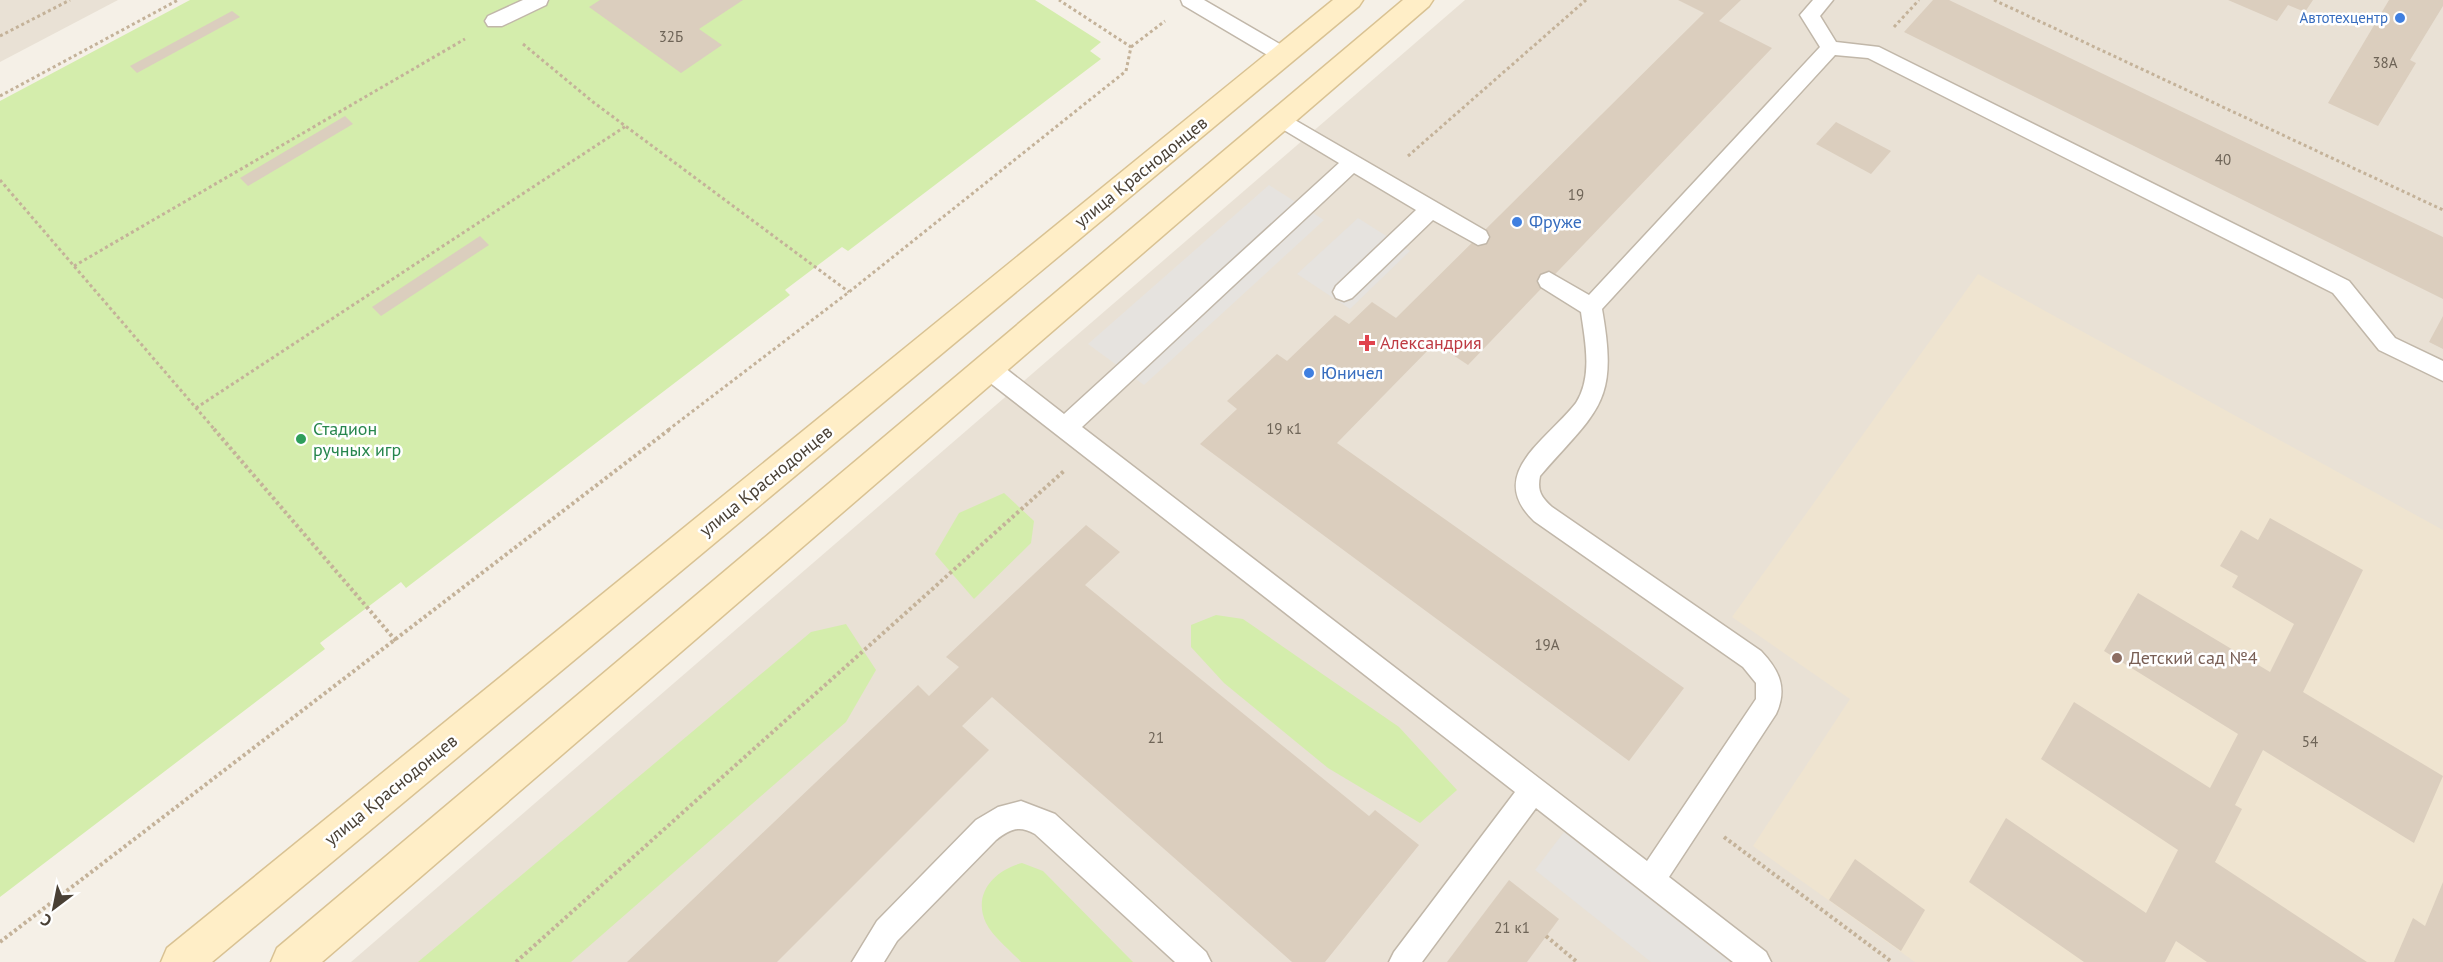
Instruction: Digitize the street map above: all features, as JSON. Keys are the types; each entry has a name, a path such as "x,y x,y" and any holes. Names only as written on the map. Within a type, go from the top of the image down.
{"main road":[{"name":"улица Краснодонцев","path":"182,962 1350,0"},
{"path":"291,962 1420,0"}],"lane":[{"path":"495,21 539,0"},
{"path":"1191,0 1283,55"},
{"path":"1824,0 1810,15 1830,48"},
{"path":"1591,307 1830,48"},
{"path":"1830,48 1872,52 2341,287 2387,344 2443,372"},
{"path":"1281,118 1478,237"},
{"path":"1066,427 1353,162"},
{"path":"1344,292 1431,208"},
{"path":"1549,281 1591,307 1598,350 1598,373 1589,403 1528,472 1525,486 1528,500 1543,514 1752,659 1768,678 1772,694 1767,705 1651,880"},
{"path":"988,368 1756,962"},
{"path":"1404,962 1533,790"},
{"path":"867,962 887,931 986,830 1001,818 1014,814 1030,816 1045,824 1196,962"}],"path":[{"path":"0,36 70,0"},
{"path":"0,96 178,0"},
{"path":"1059,0 1131,47"},
{"path":"0,942 849,292 1126,71 1131,47 1191,0"},
{"path":"1574,0 1578,7"},
{"path":"1382,179 1586,0"},
{"path":"1994,0 2443,210"},
{"path":"74,266 495,21 626,126 849,292"},
{"path":"196,408 626,126"},
{"path":"0,180 396,641"},
{"path":"516,962 1090,447"},
{"path":"1695,815 1892,962"},
{"path":"1546,936 1577,962"}],"shaded area":[{"path":"0,0 118,0 0,62"},
{"path":"1465,0 2443,0 2443,962 351,962"},
{"path":"1269,185 1324,220 1144,385 1088,344"},
{"path":"1358,218 1410,251 1350,309 1297,274"},
{"name":"Детский сад №4","path":"1978,274 2443,530 2443,962 1915,962 1753,846 1850,699 1732,617"},
{"path":"1564,832 1730,962 1651,962 1535,870"}],"green space":[{"name":"Стадион ручных игр","path":"190,0 1035,0 1101,42 1090,51 1101,59 848,251 842,247 785,290 790,295 406,588 401,582 320,643 325,649 0,897 0,101"},
{"path":"1004,493 1034,521 1031,543 974,599 935,554 959,513"},
{"path":"1216,615 1243,619 1399,727 1457,790 1420,823 1328,768 1224,683 1191,647 1191,625"},
{"path":"846,624 876,670 846,722 571,962 418,962 811,632"},
{"path":"1022,863 1043,871 1133,962 1021,962 989,928 982,912 982,902 984,893 995,877 1012,866"}],"building":[{"path":"600,0 743,0 699,29 722,45 681,73 589,7"},
{"path":"1678,0 1741,0 1719,21 1772,48 1468,365 1435,343 1337,443 1684,688 1629,761 1200,444 1237,409 1227,401 1277,354 1287,361 1335,315 1349,324 1372,302 1396,318 1704,13"},
{"path":"1933,0 1949,0 2443,237 2443,299 1904,32"},
{"path":"2228,0 2313,0 2305,12 2288,5 2277,21"},
{"path":"2389,0 2443,0 2443,6 2410,60 2416,63 2378,126 2328,103"},
{"path":"232,11 240,17 137,73 130,66"},
{"path":"345,116 353,124 248,186 240,178"},
{"path":"1836,122 1891,151 1871,174 1816,144"},
{"path":"480,236 489,245 381,316 372,307"},
{"path":"2443,316 2443,349 2429,342"},
{"path":"2270,518 2363,570 2303,692 2443,776 2414,843 2263,750 2235,805 2242,809 2215,862 2367,962 2207,962 2176,941 2165,962 2084,962 1969,882 2006,818 2146,913 2178,850 2041,759 2074,702 2210,788 2238,734 2104,651 2138,593 2270,672 2294,624 2232,587 2238,576 2220,566 2241,530 2258,540"},
{"path":"1086,525 1120,552 1085,585 1369,816 1375,810 1419,845 1325,962 1292,962 992,697 962,726 989,750 777,962 627,962 918,685 929,696 959,667 946,657"},
{"path":"1855,859 1925,910 1901,951 1829,900"},
{"path":"1509,880 1559,919 1527,962 1447,962"},
{"path":"2443,882 2443,962 2394,962 2413,918 2425,926"}],"place":[{"name":"Автотехцентр","path":"2400,18"},
{"name":"Фруже","path":"1517,222"},
{"name":"Александрия","path":"1367,343"},
{"name":"Юничел","path":"1309,373"},
{"name":"Стадион ручных игр","path":"301,439"},
{"name":"Детский сад №4","path":"2117,658"}]}
